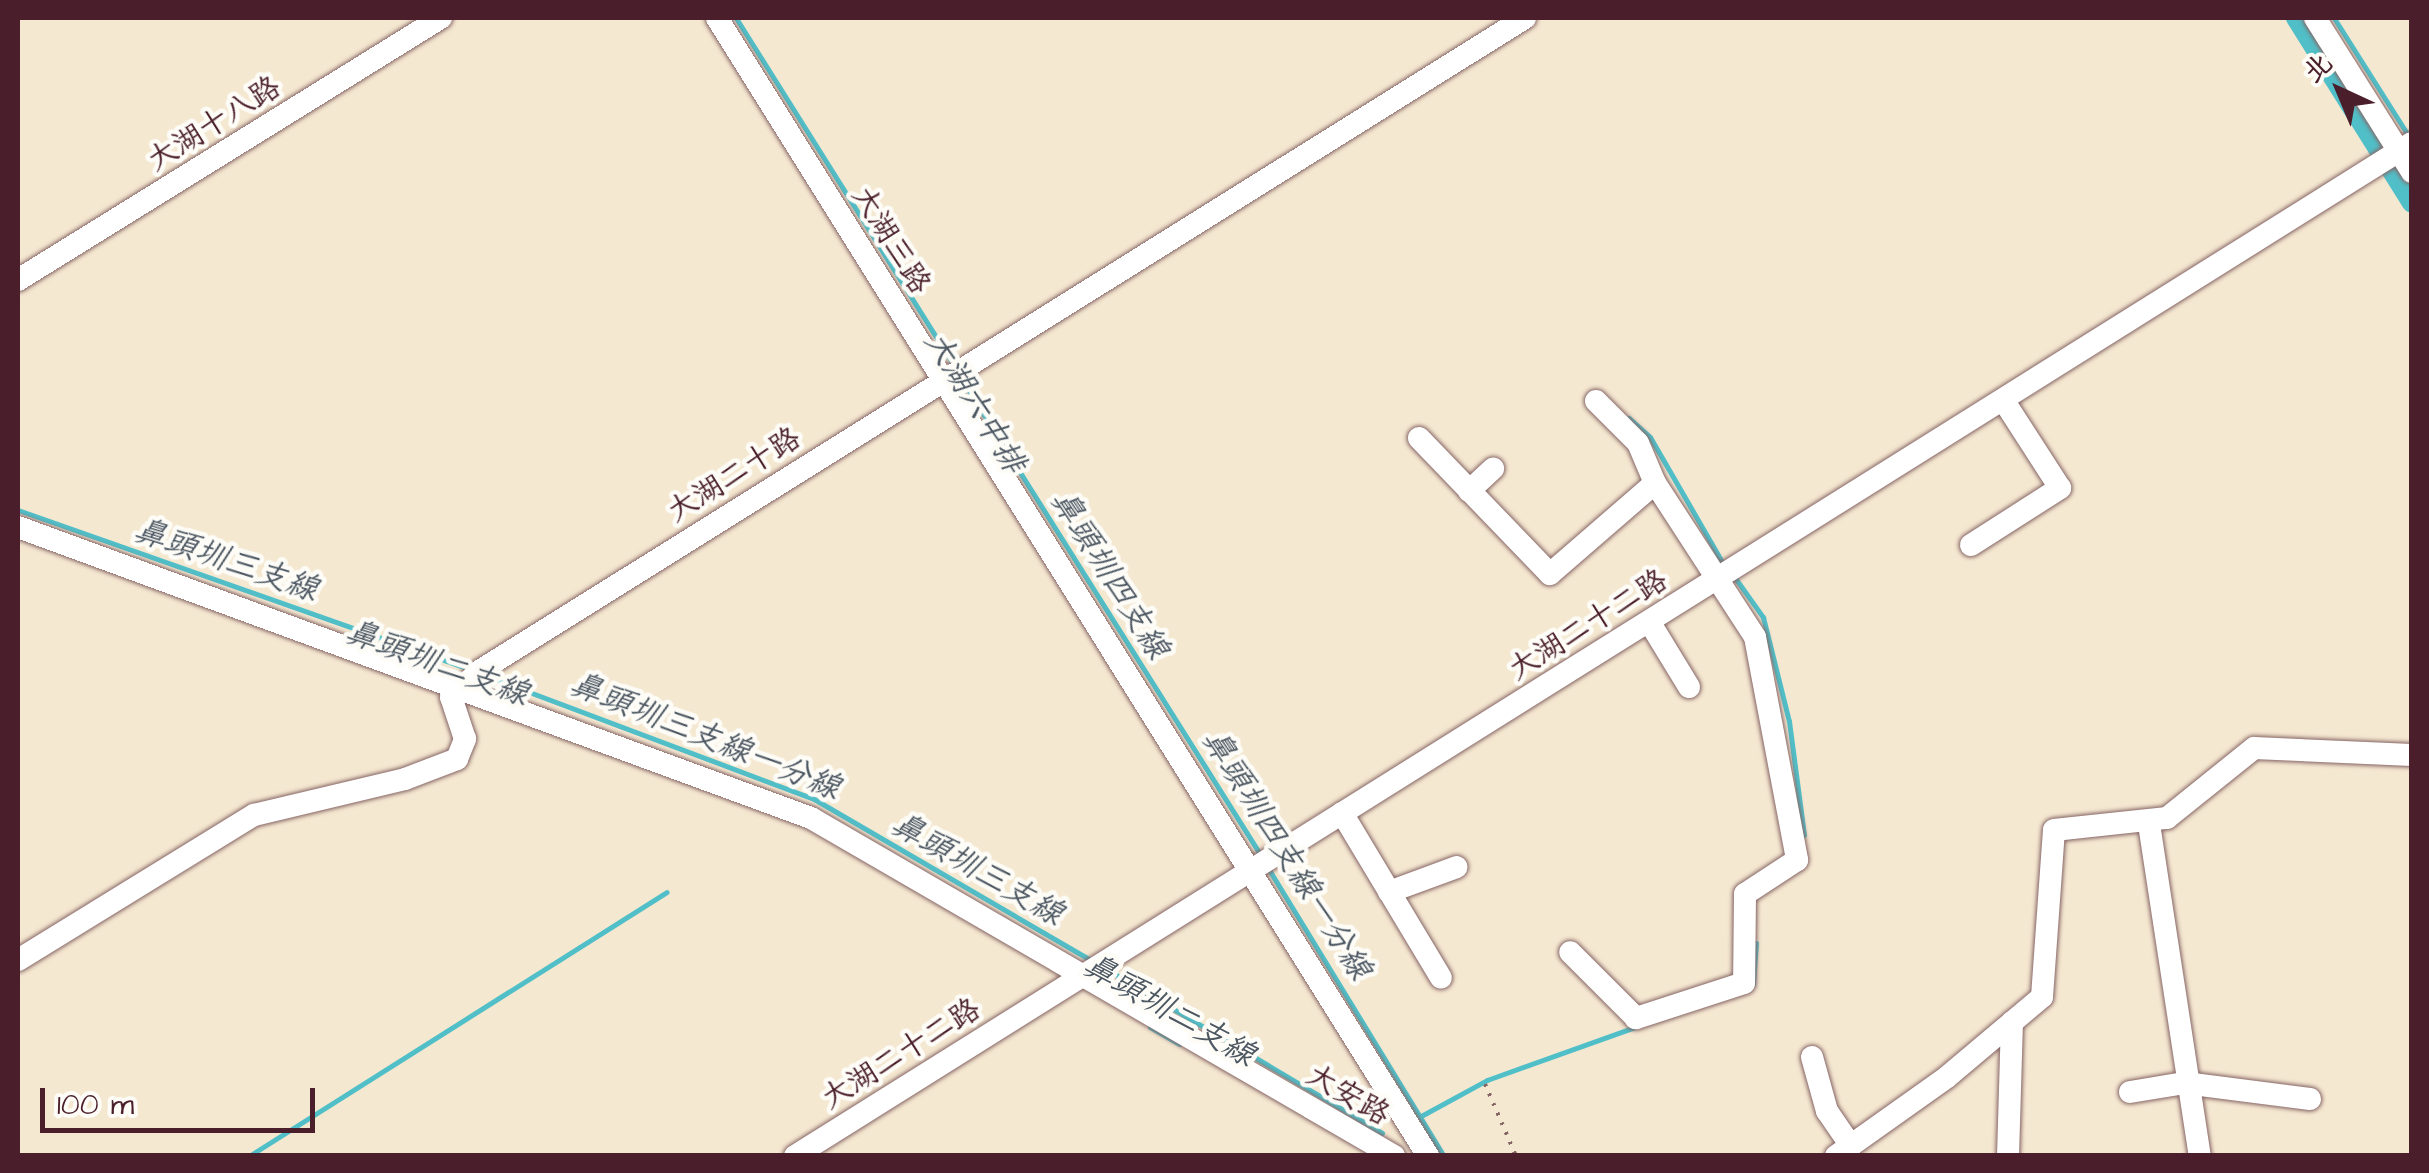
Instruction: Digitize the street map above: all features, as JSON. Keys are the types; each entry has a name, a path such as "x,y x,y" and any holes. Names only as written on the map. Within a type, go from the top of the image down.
{"street":[{"name":"大湖十八路","path":"18,280 440,18"},
{"name":"大湖三路","path":"718,18 1428,1156"},
{"name":"大湖二十路","path":"459,686 942,380 1526,18"},
{"path":"2315,18 2407,155"},
{"name":"大湖二十二路","path":"795,1156 2004,401 2407,155"},
{"path":"1570,952 1636,1018 1744,983 1745,894 1797,860 1755,637 1722,578 1656,483 1638,443 1596,401"},
{"path":"1971,546 2060,488 2004,401"},
{"path":"1419,438 1550,574 1656,483"},
{"path":"1469,491 1493,470"},
{"name":"大安路","path":"18,527 811,818 1394,1156"},
{"path":"1650,623 1690,687"},
{"path":"18,960 254,815 405,779 456,759 465,739 451,697 459,686"},
{"path":"1812,1057 1826,1111 1844,1150 2042,997 2048,976 2054,830 2149,824 2166,818 2254,748 2412,756"},
{"path":"1342,813 1441,978"},
{"path":"2149,824 2200,1156"},
{"path":"1389,892 1457,867"},
{"path":"2008,1156 2012,1022"},
{"path":"2130,1092 2186,1083 2310,1100"}],"path":[{"path":"1485,1084 1516,1156"}],"waterway":[{"name":"鼻頭圳四支線","path":"736,18 955,367"},
{"path":"2296,18 2412,203"},
{"path":"2334,18 2410,138"},
{"name":"鼻頭圳四支線一分線","path":"960,377 1260,854"},
{"path":"1629,418 1650,437 1725,567"},
{"name":"鼻頭圳三支線","path":"18,510 469,669"},
{"path":"1733,575 1763,617 1789,721 1804,835"},
{"name":"鼻頭圳三支線","path":"484,675 814,799 1092,961"},
{"name":"鼻頭圳四支線一分線","path":"1268,868 1444,1156"},
{"path":"249,1156 667,892"},
{"path":"1753,984 1756,943"},
{"name":"鼻頭圳三支線","path":"1106,969 1382,1133"},
{"name":"鼻頭圳二支線","path":"1150,1027 1179,1044"},
{"path":"1421,1116 1487,1080 1635,1027"}],"water label":[{"name":"大湖六中排","path":"974,403"},
{"name":"鼻頭圳三支線一分線","path":"705,737"}]}
